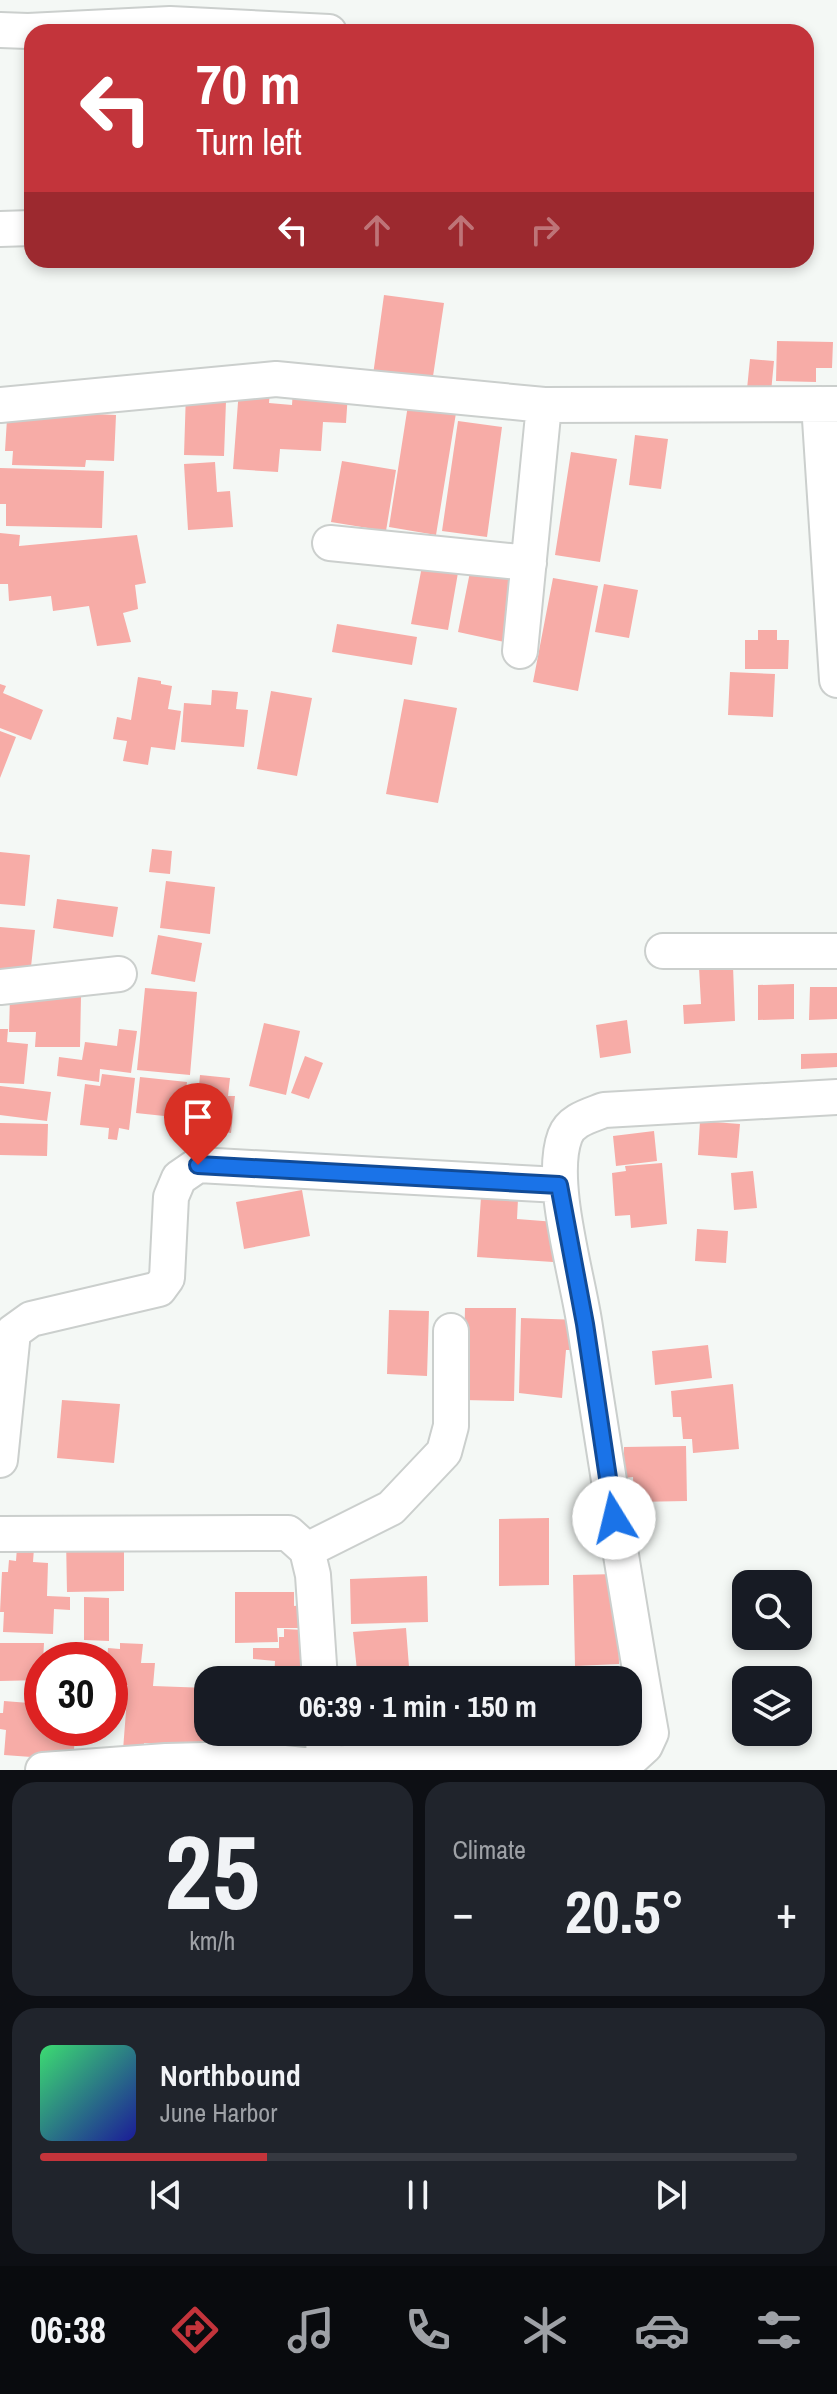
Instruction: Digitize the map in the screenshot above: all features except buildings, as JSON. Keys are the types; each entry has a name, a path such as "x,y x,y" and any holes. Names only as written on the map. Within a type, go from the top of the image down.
{"street":[{"path":"0,30 24,31"},
{"path":"0,229 24,228"},
{"path":"0,405 276,379 544,405 828,404 837,680"},
{"path":"520,651 544,405"},
{"path":"330,543 529,563"},
{"path":"663,951 837,951"},
{"path":"0,987 119,974"},
{"path":"43,1770 246,1759 303,1765 324,1755 453,1758 634,1756 645,1746 651,1733 611,1504 585,1324 559,1185 565,1133 579,1119 604,1110 837,1097"},
{"path":"0,1460 13,1332 31,1319 159,1289 167,1278 171,1197 179,1178 198,1165 559,1185"},
{"path":"307,1550 391,1508 444,1452 451,1426 451,1331"},
{"path":"0,1534 288,1533 307,1550 313,1575 319,1666"}],"route":[{"path":"198,1165 559,1185 585,1324 614,1518"}]}
